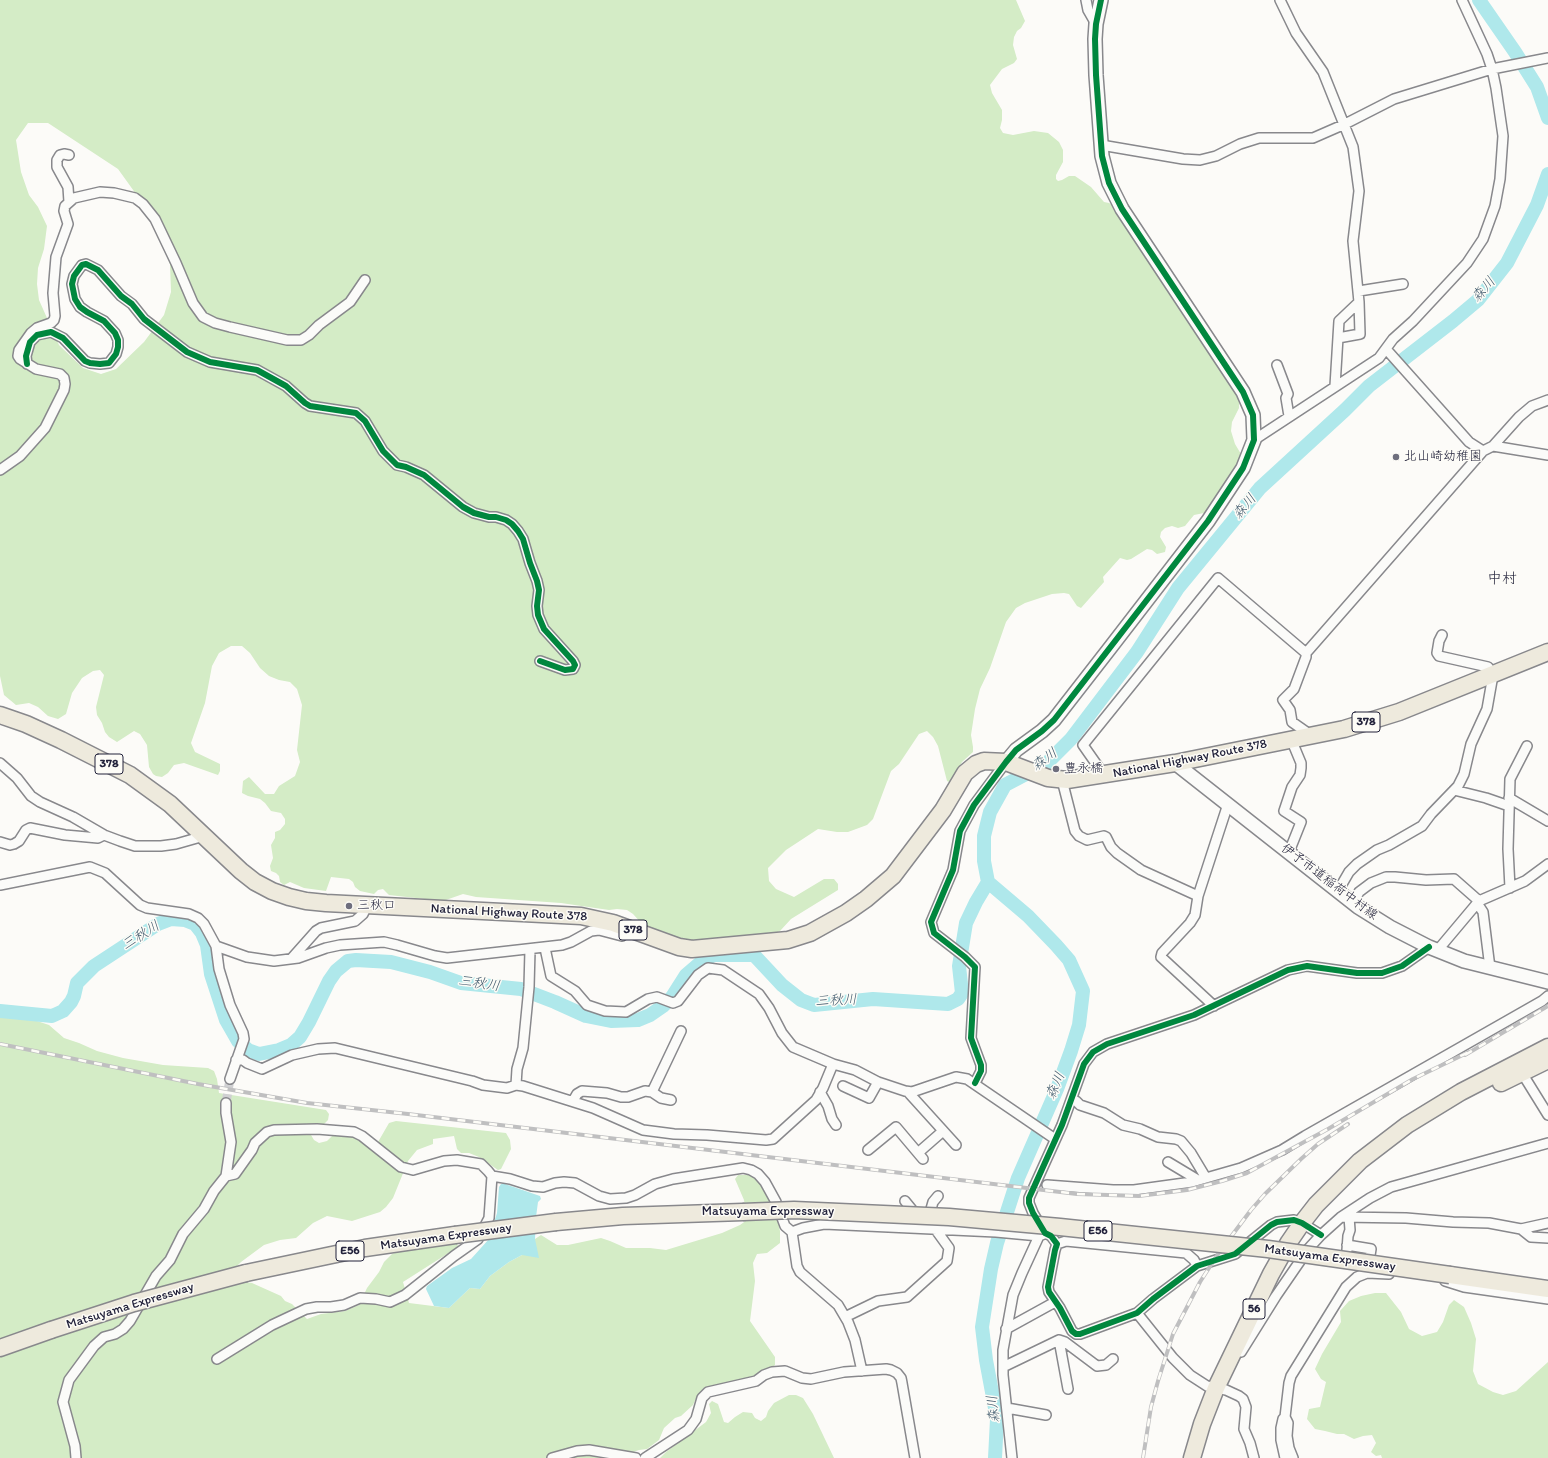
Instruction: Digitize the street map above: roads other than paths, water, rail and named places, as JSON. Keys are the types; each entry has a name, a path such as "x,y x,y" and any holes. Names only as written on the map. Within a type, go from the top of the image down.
{"highway":[{"name":"National Highway Route 378","path":"0,715 26,724 62,740 130,775 170,804 255,882 272,891 289,897 306,902 367,906 581,916 629,928 679,947 692,949 788,940 810,933 866,899 888,880 907,859 942,810 965,773 970,768 984,761 1011,764 1055,779 1067,780 1175,763 1344,729 1399,712 1548,652"},
{"name":"56","path":"1192,1458 1202,1424 1219,1382 1271,1274 1302,1222 1344,1176 1379,1145 1407,1125 1461,1092 1548,1047"},
{"name":"56","path":"1344,1176 1382,1150 1465,1100 1548,1060"},
{"name":"Matsuyama Expressway","path":"0,1348 148,1299 246,1274 365,1248 556,1222 623,1216 794,1210 949,1217 1268,1249 1548,1289"},
{"path":"1492,1282 1548,1285"}],"street":[{"path":"1086,0 1088,10 1096,24"},
{"path":"975,1083 981,1071 981,1065 971,1038 976,972 975,967 966,957 934,933 931,922 953,870 960,831 974,805 1011,764 1016,750 1054,720 1091,670 1110,648 1208,521 1243,468 1254,440 1253,415 1243,392 1113,194 1100,145 1096,75 1096,24 1101,0"},
{"path":"1280,0 1296,33 1323,72 1353,147 1358,184 1353,241 1359,291 1360,334 1338,338"},
{"path":"1254,440 1289,416 1343,383 1378,358 1393,339 1413,321 1467,263 1483,239 1495,206 1503,148 1502,129 1495,69 1462,0"},
{"path":"1100,145 1184,159 1200,160 1216,156 1251,140 1259,138 1313,138 1345,124 1394,99 1495,69 1548,58"},
{"path":"69,155 64,154 57,160 57,168 68,187 69,202"},
{"path":"0,470 20,456 44,428 64,390 64,378 60,374 36,368 27,364 18,356 19,350 31,333 54,320 53,293 56,257 68,224 64,210 65,206 74,198 83,195 107,192 123,194 143,204 155,219 193,303 203,317 215,323 287,340 301,340 350,302 365,280"},
{"path":"27,364 26,356 30,342 37,335 51,332 63,338 85,361 100,364 109,363 113,359 118,347 118,340 115,333 104,320 87,312 80,307 75,300 72,284 74,276 82,265 86,264 98,270 121,296 132,304 144,319 187,352 210,362 257,370 286,386 310,406 356,413 365,421 383,450 398,465 424,475 463,507 474,513 506,520 518,531 523,538 537,581 539,590 537,606 538,615 544,629 573,660 575,665 573,669 565,670 540,661"},
{"path":"1359,291 1403,284"},
{"path":"1336,386 1339,321 1359,302"},
{"path":"1386,349 1469,442 1483,451"},
{"path":"1277,365 1288,394 1286,398 1289,416"},
{"path":"1312,736 1292,722 1290,710 1283,700 1294,689 1306,654 1483,451 1493,446 1519,416 1532,406 1548,400"},
{"path":"1493,446 1548,455"},
{"path":"1104,775 1083,745 1218,578 1306,654"},
{"path":"1338,891 1349,872 1357,864 1377,850 1389,845 1422,826 1431,814 1454,790 1464,774 1471,744 1488,709 1493,675 1488,667 1439,656 1437,654 1439,641 1442,635"},
{"path":"1289,852 1301,822 1284,811 1292,787 1300,774 1301,768 1291,739"},
{"path":"1510,888 1508,849 1510,779 1527,746"},
{"path":"0,762 17,778 31,796 40,802 73,817 104,835 135,846 148,847 176,844 204,836"},
{"name":"伊予市道稲荷中村線","path":"1175,763 1338,891 1390,927 1433,949 1490,968 1548,982"},
{"path":"1055,779 1075,831 1079,836 1087,840 1104,836 1106,837 1109,844 1117,853 1141,870 1198,896"},
{"path":"1454,790 1509,802 1548,821"},
{"path":"1214,1006 1161,957 1162,953 1193,918 1198,896 1228,804"},
{"path":"0,842 10,845 14,844 19,841 26,830 30,828 65,835 98,838 104,835"},
{"path":"1042,1234 1029,1203 1030,1198 1052,1138 1072,1099 1084,1064 1093,1052 1107,1044 1181,1020 1214,1006 1274,976 1298,967 1307,966 1357,973 1382,973 1402,966 1433,949 1478,902 1525,881 1548,864"},
{"path":"0,885 90,867 105,873 140,906 189,914 198,918 204,924 216,946 219,969 230,1004 243,1033 244,1039 230,1079"},
{"path":"1353,902 1359,892 1371,883 1386,877 1426,880 1454,879 1478,902 1483,912 1490,968"},
{"path":"292,959 316,931 330,925 355,921 363,914 367,906"},
{"path":"216,946 254,958 274,961 292,959 326,948 360,943 384,942 447,958 530,950 562,945 571,942 591,931 599,930 622,936 629,928"},
{"path":"545,948 551,976 575,991 587,1005 605,1011 626,1012 648,999 657,997 673,1003 678,1001 698,975 708,968 723,970 759,994 769,1008 782,1033 793,1047 833,1064 855,1070 878,1082 908,1092 956,1077 967,1079 975,1083 1052,1138"},
{"path":"516,1085 517,1069 523,1048 529,987 530,950"},
{"path":"1047,1185 1112,1190 1134,1190 1202,1179 1241,1168 1282,1150 1542,1001 1548,996"},
{"path":"652,1092 681,1031"},
{"path":"236,1060 243,1060 247,1063 262,1068 292,1055 335,1048 472,1081 483,1085 507,1088 516,1085 523,1086 593,1108 643,1130 674,1134 766,1140 773,1139 816,1100 833,1064"},
{"path":"1522,1073 1548,1115"},
{"path":"843,1086 869,1098 878,1082"},
{"path":"573,1101 577,1094 582,1091 607,1092 621,1097 628,1097 645,1091 652,1092 661,1098 671,1100"},
{"path":"820,1092 836,1125"},
{"path":"908,1092 956,1145"},
{"path":"1072,1099 1080,1105 1104,1113 1123,1125 1140,1129 1158,1138 1176,1139 1181,1141 1191,1153 1202,1179"},
{"path":"76,1458 75,1446 63,1402 69,1380 94,1346 104,1337 115,1334 123,1329 130,1321 156,1276 170,1260 182,1234 204,1209 214,1191 226,1176 231,1142 226,1114 226,1103"},
{"path":"868,1150 896,1128 921,1156 943,1130"},
{"path":"217,1359 272,1325 306,1309 344,1305 360,1298 390,1302 405,1295 478,1239 489,1218 492,1176 481,1164 457,1160 444,1161 413,1170 401,1167 367,1140 354,1132 317,1129 274,1130 267,1132 255,1143 252,1150 235,1174 226,1176"},
{"path":"1137,1313 1186,1371 1207,1386 1219,1382 1241,1352 1300,1261 1320,1235 1370,1198 1391,1187 1548,1143"},
{"path":"1168,1162 1202,1179"},
{"path":"492,1176 510,1179 532,1186 543,1187 555,1183 575,1183 599,1196 610,1199 626,1198 636,1195 655,1184 673,1179 743,1168 751,1170 758,1174 765,1182 776,1202 785,1226 792,1232 797,1266 800,1272 838,1305 846,1317 855,1340 862,1371"},
{"path":"936,1230 931,1209 933,1202 938,1196"},
{"path":"846,1317 878,1301 907,1297 944,1266 949,1257 949,1248 936,1230 914,1212 905,1201"},
{"path":"1345,1217 1406,1218 1489,1223 1521,1229 1548,1223"},
{"path":"1345,1217 1350,1230 1347,1248 1371,1249 1367,1273"},
{"path":"1057,1244 1048,1287 1051,1297 1066,1319 1072,1331 1076,1334 1080,1334 1137,1313 1152,1299 1197,1266 1235,1254 1271,1225 1278,1222 1294,1220 1302,1222 1320,1235"},
{"path":"792,1232 803,1228 824,1224 1014,1234 1042,1234 1051,1236 1057,1244"},
{"path":"1521,1229 1531,1237 1548,1238"},
{"path":"1012,1458 1003,1367 1003,1350 1013,1295 1022,1273 1042,1234"},
{"path":"1057,1244 1066,1241 1186,1253 1194,1260 1197,1266"},
{"path":"1284,1458 1281,1428 1285,1417 1291,1376 1346,1287 1357,1277 1367,1273 1378,1273 1449,1282 1464,1287 1548,1299"},
{"path":"1006,1329 1055,1302"},
{"path":"1003,1367 1059,1340 1065,1342 1097,1366 1103,1367 1112,1360"},
{"path":"1059,1340 1068,1389"},
{"path":"645,1458 688,1430 696,1419 702,1398 708,1392 756,1380 772,1372 786,1371 802,1378 811,1379 844,1372 891,1370 901,1378 914,1458"},
{"path":"1219,1382 1226,1390 1239,1396 1245,1404 1244,1429 1254,1458"},
{"path":"1007,1408 1046,1415"},
{"path":"1285,1417 1288,1423 1287,1436 1289,1448 1293,1458"},
{"path":"552,1458 577,1451 589,1450 636,1458"}],"water":[{"path":"501,1184 540,1196 541,1199 538,1202 536,1217 535,1239 539,1258 522,1255 509,1262 490,1276 480,1289 470,1288 449,1308 434,1306 426,1289 427,1286 452,1268 471,1259 489,1239 497,1213 499,1187"}],"waterway":[{"name":"森川","path":"1479,0 1537,87 1548,118"},
{"name":"森川","path":"995,1458 997,1419 986,1360 982,1327 991,1269 997,1243 1018,1178 1057,1089 1071,1051 1079,1025 1083,991 1069,960 1056,945 1028,916 988,882 984,861 984,836 990,812 1005,785 1047,763 1071,739 1137,652 1178,588 1260,488 1369,386 1478,300 1507,263 1537,205 1548,174"},
{"name":"三秋川","path":"0,1011 52,1016 63,1011 71,1002 77,983 94,966 158,924 171,919 185,920 195,924 202,933 207,945 211,974 226,1020 238,1041 248,1050 259,1054 279,1050 291,1045 300,1037 329,981 336,971 348,961 356,960 391,962 430,972 461,983 521,989 586,1016 611,1021 638,1020 650,1015 663,1006 672,997 686,975 700,963 713,955 754,955 782,985 801,1000 814,1005 873,999 948,1004 958,999 962,993 959,966 966,923 988,882"}],"tunnel":[{"path":"226,1103 230,1079"}],"railway":[{"path":"1465,1055 1548,1006"},
{"path":"0,1044 198,1084 307,1103 1077,1194 1139,1196 1187,1190 1247,1173 1328,1129 1413,1079 1469,1052"},
{"path":"1143,1458 1151,1407 1173,1334 1200,1282 1218,1254 1265,1194 1318,1144 1348,1124"}],"place":[{"name":"北山崎幼稚園","path":"1396,457"},
{"name":"豊永橋","path":"1056,769"},
{"name":"三秋口","path":"349,906"}],"district":[{"name":"中村","path":"1502,579"}]}
